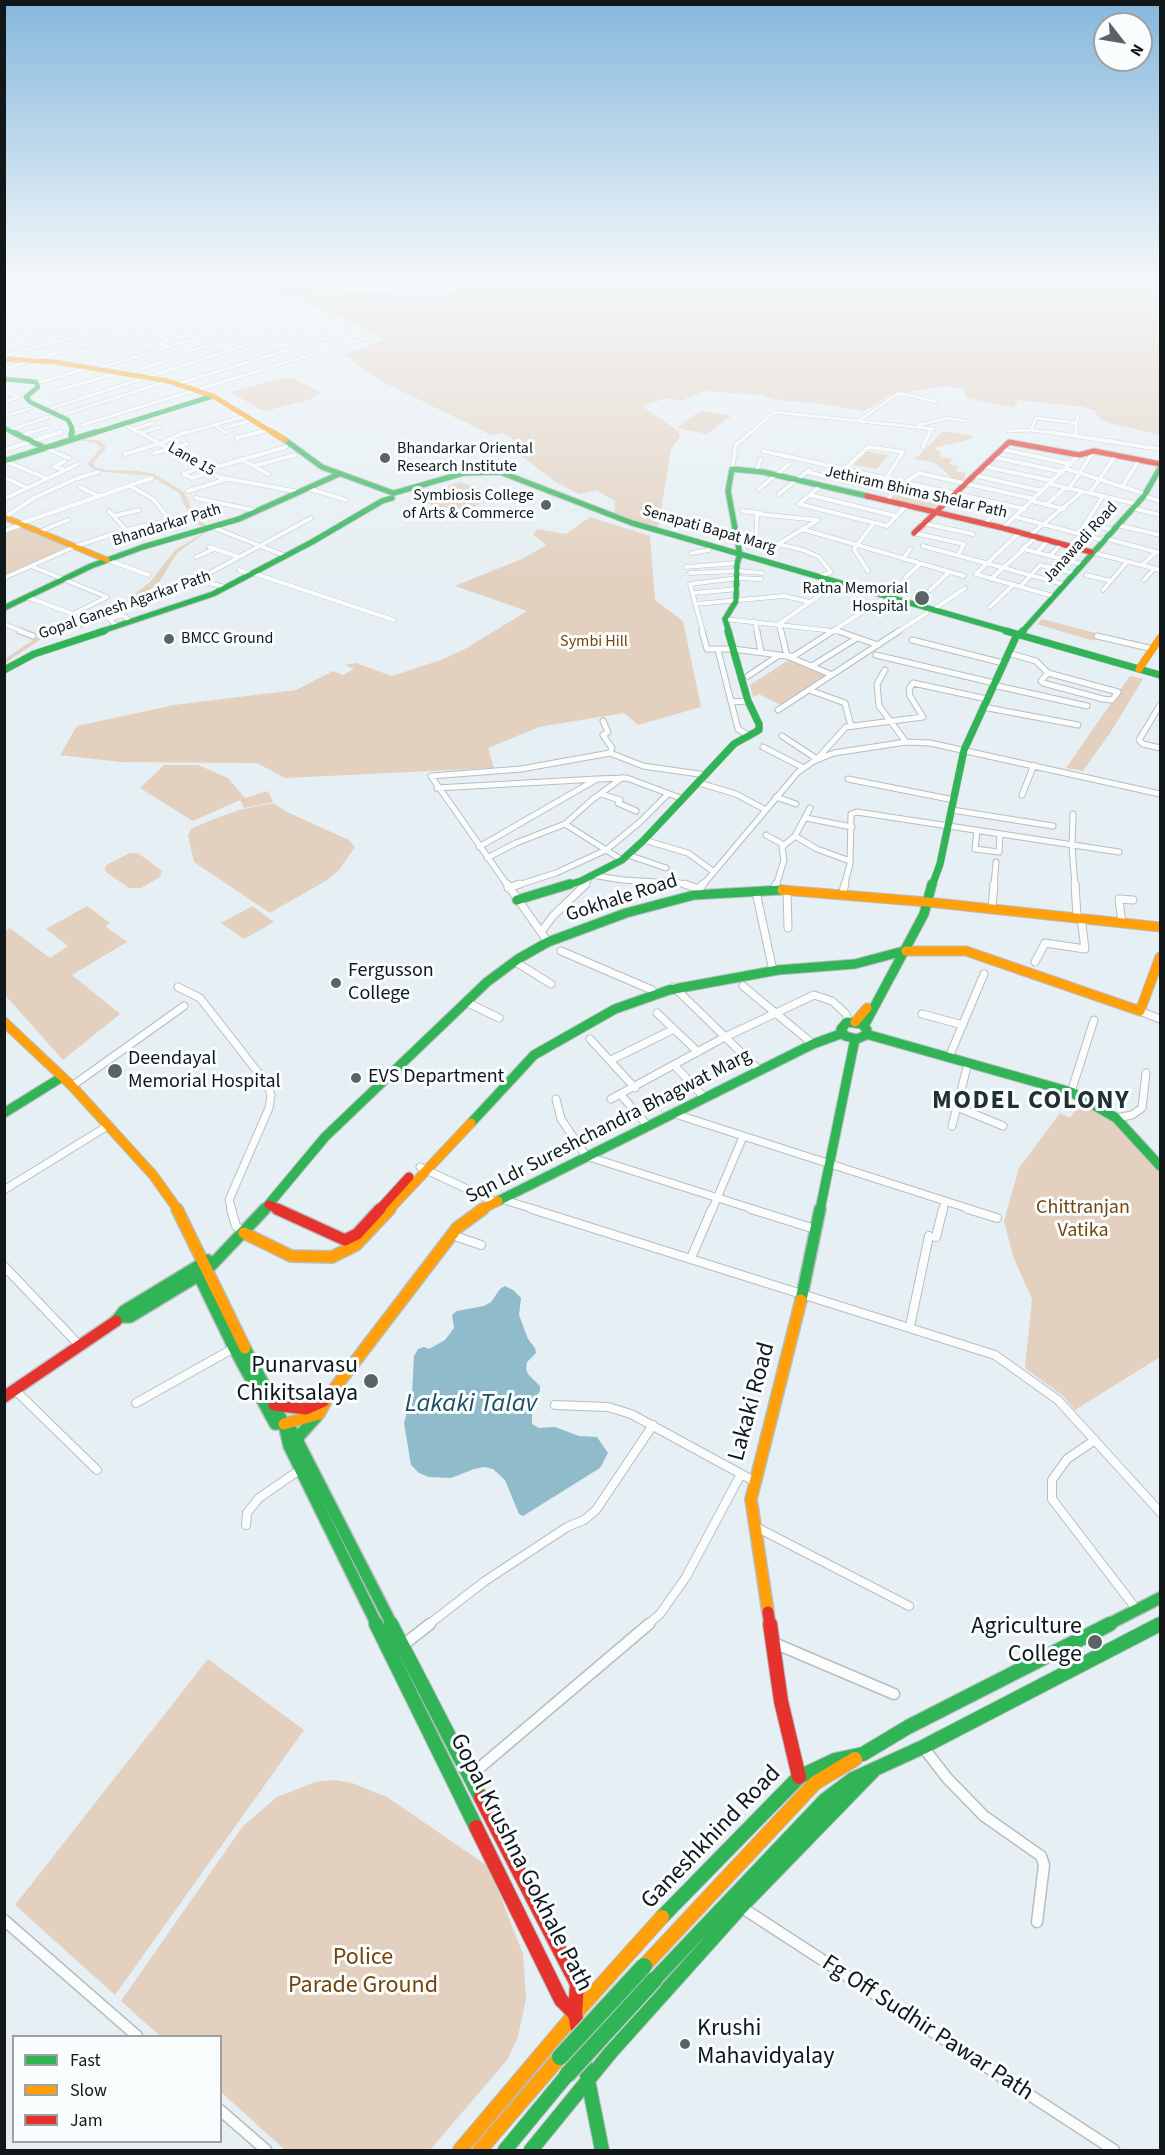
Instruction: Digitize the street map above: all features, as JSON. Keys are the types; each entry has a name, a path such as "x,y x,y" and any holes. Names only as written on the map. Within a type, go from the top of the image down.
{"street":[{"path":"4,379 36,382 38,387 26,397 30,402 68,420 72,428 67,435 45,448 8,459"},
{"path":"40,382 51,379"},
{"path":"55,391 101,379"},
{"path":"52,408 146,379"},
{"path":"157,379 210,396 279,435 316,464 390,496"},
{"path":"65,414 188,379"},
{"path":"82,425 233,379"},
{"path":"4,402 20,397 5,391"},
{"path":"860,420 898,394 936,402"},
{"path":"48,479 8,459 4,451 33,441 122,423 210,396 265,431 295,455 318,469 338,475"},
{"path":"4,416 29,409"},
{"path":"517,900 558,884 591,875 625,857 703,779 734,744 759,730 760,727 748,701 725,619 736,601 739,566 728,491 736,445 774,412 933,429 923,447"},
{"path":"809,415 814,412 832,414"},
{"path":"1075,436 1078,414"},
{"path":"6,430 48,417"},
{"path":"911,426 946,418 966,421"},
{"path":"1031,430 1036,418 1077,423"},
{"path":"125,454 161,443 188,431 246,419"},
{"path":"228,428 246,419"},
{"name":"Lane 15","path":"122,423 170,448 205,471 227,479 303,490 346,500"},
{"path":"135,428 153,423"},
{"path":"213,424 226,433"},
{"path":"21,436 48,427"},
{"path":"142,432 160,427"},
{"path":"6,430 67,459 54,467 65,470"},
{"path":"1008,431 1031,430 1161,449"},
{"path":"237,438 265,431"},
{"path":"958,555 965,545 914,533 933,512 1010,442 1075,460"},
{"path":"154,453 187,444"},
{"path":"205,471 195,469 183,474 192,478 205,471 241,459 286,447"},
{"path":"846,468 868,447 903,452 887,477"},
{"path":"763,451 1025,509"},
{"path":"1046,505 1067,488 1094,451"},
{"path":"1003,528 1075,460 1094,451 1161,466"},
{"path":"997,453 1079,473 1122,487 1161,515"},
{"path":"254,466 295,455"},
{"path":"1090,493 1116,455"},
{"path":"187,459 197,456"},
{"path":"241,459 268,474"},
{"path":"756,471 761,459"},
{"path":"1122,487 1139,460"},
{"path":"779,495 818,463"},
{"path":"4,499 78,464"},
{"path":"759,489 789,464"},
{"path":"983,466 1082,492 1140,501 1161,501"},
{"name":"Janawadi Road","path":"925,905 940,864 964,750 1017,637 1091,552 1140,501 1161,466"},
{"name":"Jethiram Bhima Shelar Path","path":"732,469 776,475 1003,528 1091,552"},
{"path":"5,517 34,498 75,479 98,472"},
{"name":"Senapati Bapat Marg","path":"390,496 467,472 500,472 739,566 833,586 930,612"},
{"path":"807,472 946,501"},
{"path":"886,501 906,481 919,473 1064,509"},
{"name":"Bhandarkar Path","path":"4,608 107,560 257,511 338,475"},
{"name":"Senapati Bapat Marg","path":"390,496 467,476 496,475 538,490 602,518 709,550 739,566 819,577 1161,680"},
{"path":"973,475 1043,491"},
{"path":"4,477 27,488"},
{"path":"4,531 152,478"},
{"path":"188,491 227,479"},
{"path":"130,486 153,499 170,520"},
{"path":"820,486 799,504 886,526 906,506"},
{"path":"80,487 98,496"},
{"path":"1053,596 976,574 1064,509 1082,492"},
{"path":"810,495 896,516"},
{"name":"Gopal Ganesh Agarkar Path","path":"4,670 34,654 186,604 225,587 286,556 390,496"},
{"path":"1064,559 1070,545 1080,534 1103,496"},
{"path":"196,498 257,511"},
{"path":"984,524 1006,504"},
{"path":"114,516 139,510"},
{"path":"110,511 126,530"},
{"path":"742,511 818,520"},
{"path":"866,520 877,511"},
{"path":"778,544 828,512"},
{"path":"694,593 739,566 756,546 756,514 761,513"},
{"path":"24,524 57,516"},
{"path":"5,517 149,575"},
{"path":"1016,517 1080,534 1160,534"},
{"path":"4,578 76,546 126,530 179,518"},
{"path":"184,587 311,518"},
{"path":"41,531 68,520"},
{"path":"922,523 971,534 961,543"},
{"path":"868,571 854,552 873,524"},
{"path":"1085,524 1158,552 1142,566"},
{"path":"212,527 286,556"},
{"path":"802,529 964,576"},
{"path":"991,579 1022,549 1028,536"},
{"path":"1051,555 1070,545 1087,540"},
{"path":"1037,552 1048,541"},
{"path":"756,546 778,544 803,549 819,557 831,572 819,577"},
{"path":"923,546 1063,584"},
{"path":"196,557 212,548 239,557"},
{"path":"903,559 910,549"},
{"path":"1022,549 1081,564"},
{"path":"692,552 709,550"},
{"path":"1091,552 1161,570"},
{"path":"1103,590 1127,562"},
{"path":"905,578 920,564"},
{"path":"1021,586 1040,565 1073,573"},
{"path":"27,597 73,614 107,597 31,566"},
{"path":"690,573 739,566"},
{"path":"739,566 690,584 706,649 734,648 794,656 881,600"},
{"path":"686,567 739,566 762,576"},
{"path":"1144,580 1154,568"},
{"path":"239,570 394,620"},
{"path":"930,590 949,572"},
{"path":"1006,583 1017,572"},
{"path":"1086,575 1111,581"},
{"path":"197,580 225,587"},
{"path":"990,607 1013,585"},
{"path":"779,624 833,586"},
{"path":"778,710 965,588"},
{"path":"696,604 784,596 810,602"},
{"path":"725,619 836,630 878,645"},
{"path":"755,621 761,652"},
{"path":"4,624 33,636"},
{"path":"779,624 787,656"},
{"path":"1098,636 1153,649"},
{"name":"Senapati Bapat Marg","path":"1017,637 1161,675"},
{"path":"812,666 856,638"},
{"path":"1139,669 1161,638"},
{"path":"912,640 1006,658 1036,661 1048,673 1118,692 1112,700 1103,699 1043,683 1041,681 1048,673"},
{"path":"718,650 738,729 750,736"},
{"path":"748,676 779,655"},
{"path":"876,655 1087,706"},
{"path":"787,656 830,674"},
{"path":"885,670 876,690 879,706 888,721 906,742"},
{"path":"591,875 623,880 657,882 670,880 697,892 776,797 804,768 817,759 846,727 923,717 910,696 909,689 912,683 1078,725"},
{"path":"809,690 845,703 851,726"},
{"path":"731,702 748,701"},
{"path":"1161,705 1139,740 1143,744 1161,748"},
{"path":"603,721 608,732 603,735 612,747 610,753"},
{"path":"782,736 817,759"},
{"path":"817,759 834,753 906,742 930,743 1161,794"},
{"path":"763,747 804,768"},
{"path":"548,942 430,777 435,774 522,769 610,753 643,766 703,779 766,810"},
{"path":"1022,795 1034,765"},
{"path":"437,788 622,778 683,799"},
{"path":"487,858 516,843 565,824 622,778"},
{"path":"479,847 597,779"},
{"path":"848,779 953,805 1053,826"},
{"path":"601,794 620,800 618,803 636,811"},
{"path":"508,888 556,873 606,849 640,822 668,794"},
{"path":"776,797 796,804"},
{"path":"774,891 782,871 784,845 795,836 810,808"},
{"path":"842,895 850,861 852,814 861,812 1119,852"},
{"path":"1035,962 1045,942 1085,950 1079,917 1072,846 1073,813"},
{"path":"806,818 852,827"},
{"path":"565,824 606,849 625,857 666,868"},
{"path":"977,831 975,849 999,852 1000,834"},
{"path":"766,836 784,845"},
{"path":"795,836 817,849 850,861"},
{"path":"644,840 688,854 714,872"},
{"path":"992,908 996,862"},
{"path":"541,932 553,916 588,883 591,875"},
{"path":"787,891 789,928"},
{"name":"Gokhale Road","path":"4,1397 121,1317 124,1311 204,1267 221,1254 269,1206 325,1137 466,1002 514,961 548,942 626,913 697,892 787,891 842,895 925,905 992,908 1161,927"},
{"path":"756,892 772,966"},
{"path":"1122,923 1119,899 1133,900"},
{"path":"859,1026 903,952 919,913 925,905"},
{"path":"561,951 652,990"},
{"path":"584,1023 673,987 772,966 834,963 894,951 966,951 1161,1019"},
{"path":"269,1206 345,1240 357,1234 534,1055 612,1005 652,990 778,970 855,964 903,952"},
{"path":"1140,1011 1161,957"},
{"path":"514,961 551,984"},
{"path":"949,1057 984,975"},
{"path":"743,986 813,1044"},
{"path":"178,987 200,998 267,1084 271,1095 269,1108 229,1200 236,1226 244,1233 291,1256 332,1257 356,1245 423,1168"},
{"path":"673,987 723,1038 759,1070"},
{"path":"611,1099 635,1088 723,1038 814,995 832,1001 859,1026 863,1038 855,1039 843,1033 842,1026 859,1026 968,1063 1071,1092 1116,1118 1159,1163"},
{"path":"466,1002 499,1018"},
{"path":"72,1086 184,1006"},
{"path":"657,1013 698,1052"},
{"path":"922,1014 963,1025"},
{"path":"1071,1092 1094,1020"},
{"name":"Gopal Krushna Gokhale Path","path":"4,1022 72,1086 109,1125 166,1192 178,1210 204,1267 293,1443 404,1645 577,1984 575,2014"},
{"path":"611,1060 674,1029"},
{"name":"Sqn Ldr Sureshchandra Bhagwat Marg","path":"293,1443 319,1414 328,1397 452,1235 474,1213 759,1070 813,1044 843,1033"},
{"path":"590,1039 635,1088"},
{"name":"Lakaki Road","path":"799,1777 781,1701 753,1526 751,1499 803,1293 855,1039"},
{"path":"952,1126 968,1063"},
{"path":"674,1065 704,1097"},
{"path":"1116,1118 1132,1116 1142,1108 1146,1073"},
{"path":"4,1113 62,1077"},
{"path":"621,1095 647,1125"},
{"path":"556,1099 561,1119 586,1156 815,1229"},
{"path":"957,1107 1003,1126"},
{"path":"672,1113 997,1218"},
{"path":"4,1190 109,1125"},
{"path":"691,1258 743,1137"},
{"path":"423,1168 498,1200 910,1326 994,1355 1058,1400 1161,1512"},
{"path":"910,1326 933,1236 945,1201"},
{"path":"452,1235 481,1245"},
{"name":"Gopal Krushna Gokhale Path","path":"204,1267 200,1278 234,1348 275,1424 284,1424"},
{"path":"5,1268 79,1345"},
{"path":"136,1403 234,1348"},
{"path":"15,1390 97,1470"},
{"name":"Sqn Ldr Sureshchandra Bhagwat Marg","path":"274,1405 306,1409 320,1404 328,1397"},
{"path":"555,1405 609,1407 653,1425 754,1481"},
{"path":"284,1424 319,1414"},
{"path":"404,1645 485,1581 567,1527 584,1520 596,1510 653,1425"},
{"path":"1095,1440 1067,1458 1052,1480 1052,1499 1060,1513 1137,1610"},
{"name":"Gopal Krushna Gokhale Path","path":"293,1443 301,1468 561,2000 575,2014"},
{"path":"246,1525 248,1513 259,1498 301,1468"},
{"path":"471,1775 660,1614 686,1577 741,1474"},
{"path":"753,1526 909,1606"},
{"name":"Ganeshkhind Road","path":"460,2151 575,2014 684,1893 799,1777 835,1760 863,1754 908,1727 1161,1598"},
{"path":"505,2151 567,2075 825,1800 853,1779 923,1747 1161,1624"},
{"path":"771,1642 894,1694"},
{"path":"923,1747 947,1778 984,1816 1041,1856 1044,1865 1037,1922"},
{"path":"480,2151 560,2056 815,1783 863,1754"},
{"path":"531,2151 611,2052 741,1908 876,1768"},
{"name":"Fg Off Sudhir Pawar Path","path":"741,1908 1114,2151"},
{"path":"4,1920 135,2035"},
{"path":"629,1955 639,1977 661,1998"},
{"path":"575,2014 602,2151"},
{"path":"222,2112 266,2151"}],"green space":[{"path":"278,379 293,379 321,392 311,399 266,411 231,392"},
{"path":"377,379 1160,379 1160,435 1102,420 1096,411 1084,407 1018,400 1014,408 966,398 965,389 945,386 891,394 865,411 817,403 778,400 760,395 704,391 681,401 668,398 642,406 678,431 680,437 671,449 658,528 614,515 615,501 596,490 579,494 554,481 506,444 516,441 502,433 491,435"},
{"path":"701,410 731,416 707,434 677,428"},
{"path":"943,431 975,436 965,441 936,447 936,450 941,451 939,454 942,457 953,459 949,464 959,466 955,471 966,473 964,481 954,480 935,463 915,459"},
{"path":"80,438 100,441 105,445 105,450 93,463 95,467 154,474 184,492 196,518 209,527 205,528 193,522 179,493 150,476 104,472 90,468 88,463 101,448 96,443 77,440"},
{"path":"865,451 888,455 877,469 854,465"},
{"path":"460,482 496,495 463,513 421,502 419,498 419,495"},
{"path":"899,491 945,502 936,509 925,507 922,509 888,501"},
{"name":"Symbi Hill","path":"590,517 650,536 655,600 683,621 701,707 638,725 624,713 539,727 488,748 494,768 285,778 257,763 120,762 60,755 77,726 174,705 296,690 333,671 343,675 354,669 345,665 356,663 392,676 441,660 465,649 527,611 455,586 524,558 546,545 533,534 537,529 566,534"},
{"path":"23,525 74,546 5,577 5,533"},
{"path":"211,529 177,553 159,582 136,601 87,626 40,640 5,663 5,659 36,638 75,627 122,605 151,581 176,549"},
{"path":"1042,619 1099,634 1094,641 1037,624"},
{"path":"790,659 827,675 781,705 759,694 753,697 750,685"},
{"path":"1130,676 1143,679 1110,733 1083,771 1066,768"},
{"path":"164,765 198,765 228,778 245,798 268,791 273,802 244,808 240,800 193,821 140,788"},
{"path":"273,803 287,812 349,840 355,847 339,870 327,880 270,913 194,862 188,836 191,829 206,822 239,810"},
{"path":"130,853 138,853 162,871 160,877 141,888 129,888 106,872 105,867 108,864"},
{"path":"87,906 110,923 105,926 127,942 72,975 120,1014 63,1060 5,995 5,931 10,928 50,958 68,946 46,929"},
{"path":"252,906 274,922 244,939 221,923"},
{"name":"Chittranjan Vatika","path":"1081,1101 1111,1120 1160,1173 1160,1357 1075,1410 1063,1396 1025,1368 1032,1299 1013,1256 1004,1221 1019,1168 1060,1113 1070,1118"},
{"path":"208,1659 304,1730 115,1995 15,1905"},
{"name":"Police Parade Ground","path":"334,1780 352,1783 387,1797 489,1867 523,1954 526,1999 518,2037 507,2060 430,2150 285,2150 222,2093 222,2035 159,2035 121,2001 243,1826 277,1797 315,1782"}],"water":[{"name":"Lakaki Talav","path":"505,1286 521,1298 519,1315 536,1353 527,1362 526,1369 540,1386 540,1391 532,1402 532,1424 539,1428 555,1427 579,1436 597,1437 608,1453 600,1468 523,1516 519,1514 505,1480 493,1469 484,1467 474,1469 451,1478 429,1477 419,1473 411,1465 404,1423 412,1394 414,1356 418,1349 424,1347 429,1349 445,1340 454,1328 452,1315 457,1311 484,1306 491,1302"}],"traffic: fast":[{"path":"4,379 36,382 38,387 26,397 30,402 68,420 72,428 71,439"},
{"path":"4,461 213,396"},
{"path":"4,428 45,448"},
{"path":"285,440 322,467 393,493"},
{"path":"1019,635 1144,496 1160,468"},
{"path":"517,900 581,881 622,860 644,840 734,744 759,730 759,724 748,701 725,619 736,601 737,563 740,555 728,491 732,469 763,472 867,496"},
{"path":"394,493 464,473 500,472 632,523 1160,675"},
{"path":"4,608 91,566 143,547 239,519 339,474"},
{"path":"4,670 34,654 213,594 312,542 382,501 392,498"},
{"path":"864,1026 924,914 935,873 940,864 964,750 1015,639"},
{"path":"121,1317 130,1317 206,1271 269,1205 325,1137 487,982 518,959 548,942 626,913 694,895 782,890"},
{"path":"471,1123 534,1055 615,1009 669,990 778,970 855,964 900,952"},
{"path":"847,1022 862,1024 867,1030 866,1035 857,1039 845,1036 841,1029 847,1022"},
{"path":"498,1201 813,1044 843,1033"},
{"path":"866,1034 1071,1092 1116,1118 1160,1166"},
{"path":"801,1300 855,1039"},
{"path":"4,1113 62,1077"},
{"path":"116,1321 124,1311 208,1260"},
{"path":"206,1271 200,1278 234,1348 275,1424 284,1424"},
{"path":"245,1348 284,1424 293,1432 481,1798"},
{"path":"293,1443 317,1416"},
{"path":"284,1424 289,1446 476,1827"},
{"path":"662,1917 799,1777 835,1760 863,1754 908,1727 1160,1598"},
{"path":"654,1980 825,1800 853,1779 923,1747 1160,1624"},
{"path":"531,2150 611,2052 741,1907 873,1771"},
{"path":"560,2057 644,1966"},
{"path":"567,2075 654,1980"},
{"path":"583,2055 602,2150"},
{"path":"505,2150 567,2075"}],"traffic: slow":[{"path":"154,379 213,396 285,440"},
{"path":"4,517 107,560"},
{"path":"1139,669 1160,638"},
{"path":"782,890 927,902 1160,927"},
{"path":"906,951 966,951 1140,1011 1160,957"},
{"path":"855,1022 867,1008"},
{"path":"4,1022 72,1086 153,1175 178,1210 245,1348"},
{"path":"244,1233 291,1256 332,1257 347,1251 356,1245 471,1123"},
{"path":"284,1424 319,1414 328,1397 457,1228 474,1213 498,1201"},
{"path":"768,1612 751,1499 801,1300"},
{"path":"644,1966 815,1783 855,1759"},
{"path":"460,2150 575,2014 662,1917"},
{"path":"480,2150 560,2057"}],"traffic: jam":[{"path":"914,533 1009,442 1079,455 1094,451 1160,464"},
{"path":"867,496 1003,528 1091,552"},
{"path":"269,1205 345,1240 357,1234 409,1177"},
{"path":"4,1397 116,1321"},
{"path":"274,1405 306,1409 324,1401"},
{"path":"768,1612 781,1701 799,1777"},
{"path":"481,1798 577,1984 575,2014 580,2040"},
{"path":"476,1827 561,2000 575,2014"}],"place":[{"name":"Bhandarkar Oriental Research Institute","path":"385,458"},
{"name":"Symbiosis College of Arts & Commerce","path":"546,505"},
{"name":"Ratna Memorial Hospital","path":"922,598"},
{"name":"BMCC Ground","path":"169,639"},
{"name":"Fergusson College","path":"336,983"},
{"name":"Deendayal Memorial Hospital","path":"115,1071"},
{"name":"EVS Department","path":"356,1078"},
{"name":"Punarvasu Chikitsalaya","path":"371,1381"},
{"name":"Agriculture College","path":"1095,1642"},
{"name":"Krushi Mahavidyalay","path":"685,2044"}],"district":[{"name":"MODEL COLONY","path":"1031,1102"}]}
